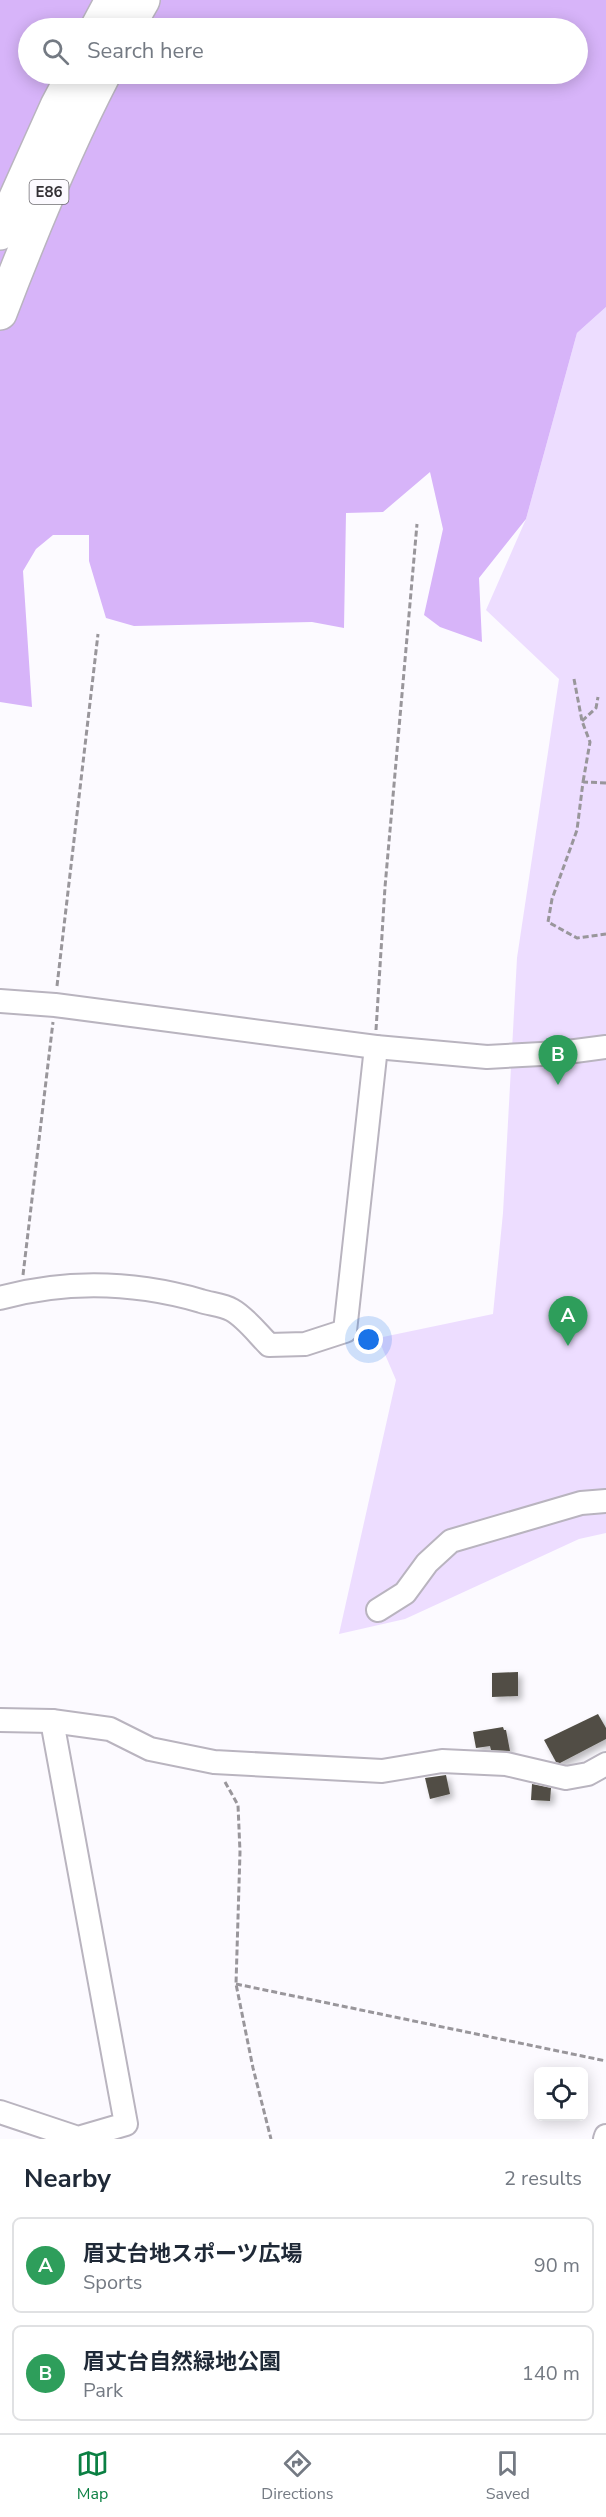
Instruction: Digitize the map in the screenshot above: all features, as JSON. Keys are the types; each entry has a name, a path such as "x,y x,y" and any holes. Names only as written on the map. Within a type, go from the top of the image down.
{"highway":[{"path":"102,18 112,0"},
{"path":"133,18 143,0"},
{"name":"E86","path":"0,233 69,84"},
{"name":"E86","path":"0,313 42,208 82,116 99,84"}],"street":[{"path":"0,1001 55,1005 376,1047 487,1057 560,1053 606,1047"},
{"path":"11,1295 80,1285 124,1286 192,1298 232,1310 269,1345 305,1344 345,1331 376,1047"},
{"path":"378,1610 405,1593 427,1563 451,1541 581,1503 606,1501"},
{"path":"0,1720 52,1721 110,1729 150,1749 214,1762 382,1771 442,1761 506,1764 566,1778 588,1774 606,1764"},
{"path":"0,2112 78,2138 126,2124 52,1721"}],"path":[{"path":"376,1047 386,876 417,524"},
{"path":"11,1295 55,1005 98,634"},
{"path":"574,679 582,721 590,742 577,830 552,899 548,922 577,938 606,934"},
{"path":"582,721 596,708 598,697"},
{"path":"583,782 606,783"},
{"path":"214,1762 238,1805 240,1852 236,1984 253,2068 271,2139"},
{"path":"236,1984 606,2061"}],"shaded area":[{"path":"0,0 606,0 606,307 577,333 526,519 479,578 482,642 440,627 424,615 443,529 430,472 383,512 346,513 344,628 312,622 134,626 106,618 89,561 89,535 53,535 36,549 23,571 32,707 0,702"},
{"path":"606,307 606,1533 579,1539 405,1619 339,1634 396,1380 378,1338 493,1314 503,1213 517,958 559,679 486,610 526,519 577,333"}],"building":[{"path":"518,1672 518,1696 492,1697 492,1673"},
{"path":"598,1714 606,1728 606,1739 560,1763 556,1762 544,1740"},
{"path":"503,1727 506,1730 510,1751 491,1750 490,1746 476,1748 473,1732"},
{"path":"446,1775 450,1794 430,1799 425,1778"},
{"path":"532,1784 551,1788 550,1801 531,1800"}],"place":[{"name":"眉丈台自然緑地公園","path":"558,1085"},
{"name":"眉丈台地スポーツ広場","path":"568,1346"}]}
